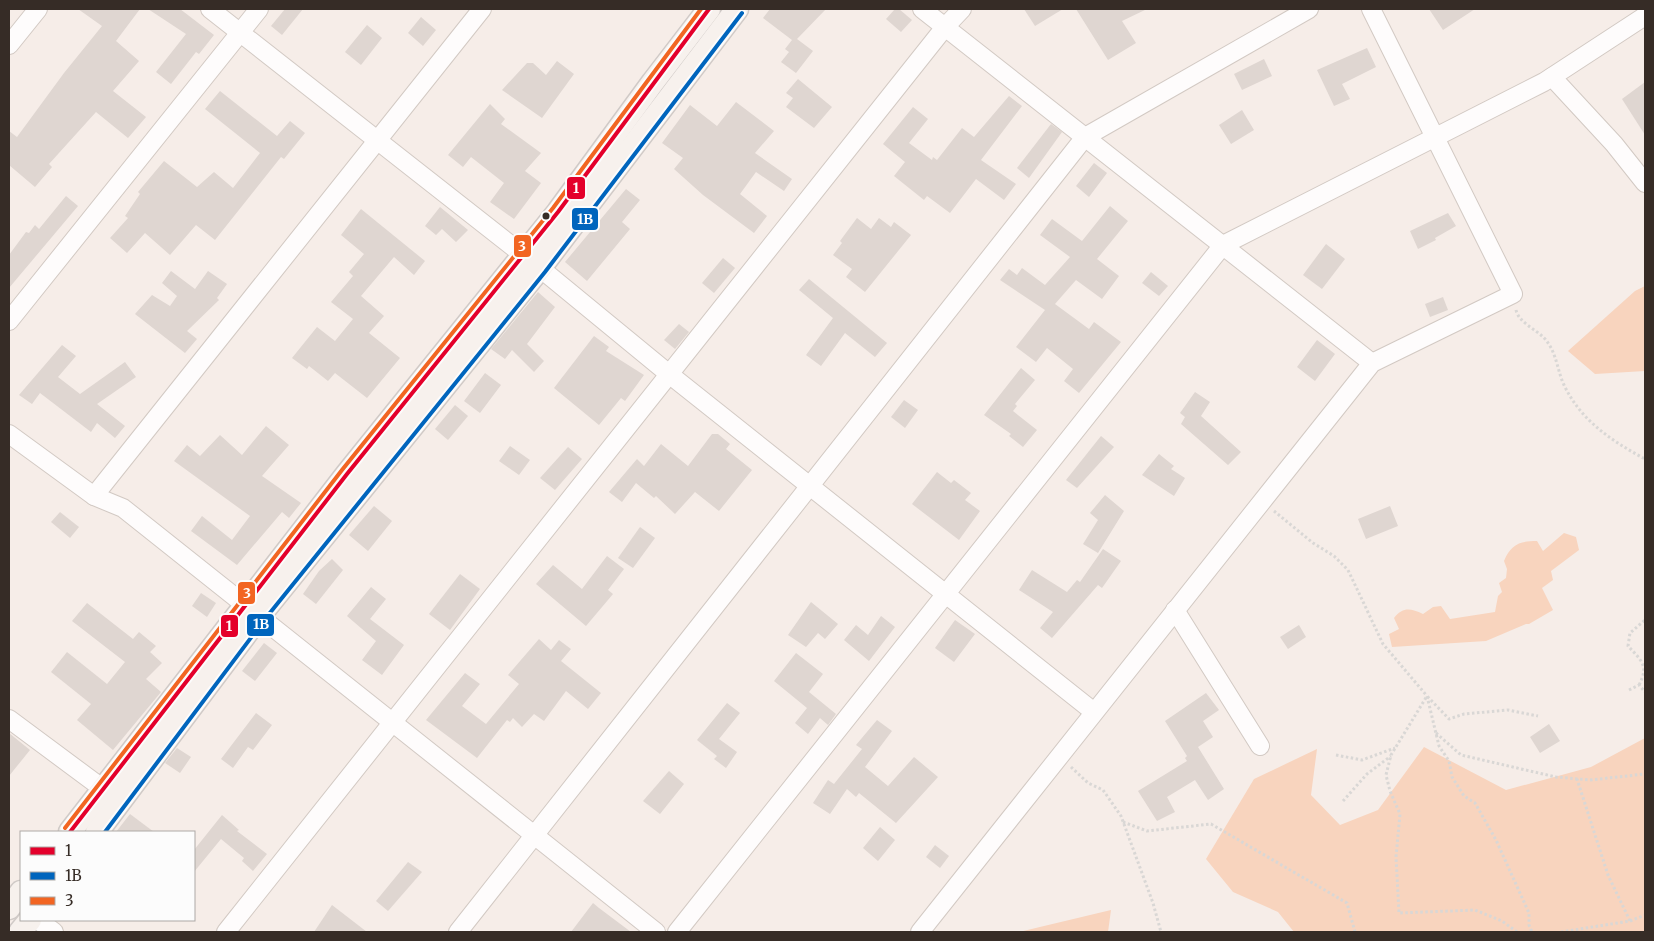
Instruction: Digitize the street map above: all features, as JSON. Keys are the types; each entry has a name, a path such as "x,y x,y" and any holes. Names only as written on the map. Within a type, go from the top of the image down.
{"main road":[{"path":"532,262 710,9"},
{"path":"71,831 112,795 252,610 737,9"},
{"path":"97,831 112,795"},
{"path":"20,932 29,921"}],"street":[{"path":"9,45 38,9"},
{"path":"210,9 532,262 1094,712"},
{"path":"9,321 259,9"},
{"path":"94,496 482,9"},
{"path":"922,9 1372,363"},
{"path":"226,932 945,27 962,9"},
{"path":"458,932 1085,137 1309,9"},
{"path":"920,932 1372,363 1513,294 1371,9"},
{"path":"677,932 1222,245 1552,77 1645,16"},
{"path":"1552,77 1614,144 1645,183"},
{"path":"9,434 94,496 123,508 656,932"},
{"path":"1175,610 1260,746"},
{"path":"9,719 112,795"},
{"path":"39,921 54,932"}],"path":[{"path":"1513,294 1518,316 1546,339 1558,360 1564,384 1597,430 1645,459"},
{"path":"1263,500 1313,543 1334,556 1348,570 1387,649 1449,719 1464,714 1508,710 1538,716"},
{"path":"1628,690 1639,685 1644,674 1644,661 1628,646 1630,633 1645,620"},
{"path":"1639,685 1645,692"},
{"path":"1427,696 1439,746 1449,761 1452,777 1464,796 1475,803 1496,840 1529,913 1529,925 1532,932"},
{"path":"1343,801 1367,774 1391,755 1427,696"},
{"path":"1435,733 1461,755 1556,777 1590,780 1645,774"},
{"path":"1336,755 1362,760 1396,748"},
{"path":"1062,753 1074,771 1088,783 1102,790 1121,816 1153,903 1161,932"},
{"path":"1391,755 1386,774 1390,791 1400,814 1396,857 1399,913 1475,910 1502,921 1517,932"},
{"path":"1577,779 1608,875 1630,921"},
{"path":"1123,822 1147,831 1211,824 1347,903 1355,932"},
{"path":"1561,932 1630,921 1645,915"}],"shaded area":[{"path":"1645,286 1645,371 1595,374 1568,351 1635,291"},
{"path":"1564,533 1576,537 1579,550 1551,571 1553,580 1542,588 1553,610 1529,624 1486,641 1392,647 1389,634 1399,629 1394,618 1404,610 1423,614 1433,607 1441,606 1450,619 1495,612 1498,596 1502,592 1499,583 1506,578 1507,569 1504,561 1513,547 1521,543 1537,541 1543,551"},
{"path":"1645,738 1645,932 1294,932 1278,912 1233,892 1206,859 1254,779 1317,749 1311,795 1340,825 1378,810 1424,747 1506,790 1591,767"},
{"path":"1111,910 1108,932 1019,932"}],"building":[{"path":"78,9 140,9 116,41 139,61 113,91 146,117 128,138 96,112 49,164 52,167 35,187 9,165 9,131 17,137 64,73 102,26"},
{"path":"148,9 180,9 214,35 199,54 196,52 171,84 156,72 186,34"},
{"path":"285,9 303,9 282,35 271,26"},
{"path":"770,9 826,9 797,39 813,51 796,73 781,62 789,52 785,49 792,40 763,18"},
{"path":"895,9 899,9 912,20 901,32 886,19"},
{"path":"1024,9 1063,9 1035,26"},
{"path":"1076,9 1147,9 1122,21 1136,43 1108,60"},
{"path":"1429,9 1475,9 1443,30"},
{"path":"421,17 436,30 423,46 408,33"},
{"path":"367,25 382,38 361,65 345,52"},
{"path":"1367,48 1376,67 1342,84 1350,99 1334,106 1317,70"},
{"path":"1264,59 1272,76 1242,90 1234,74"},
{"path":"557,61 574,74 542,118 502,90 527,63 533,63 546,75"},
{"path":"798,79 832,107 814,128 786,107 793,98 786,93"},
{"path":"1645,82 1645,135 1622,99"},
{"path":"220,91 277,136 290,121 305,133 284,159 281,157 215,240 196,225 170,255 145,233 127,253 110,238 128,218 125,216 140,194 138,192 164,161 197,187 214,172 233,188 260,153 205,109"},
{"path":"1009,96 1022,106 981,160 1016,184 1004,200 976,179 950,213 927,196 924,200 894,176 905,162 883,144 913,107 928,119 909,143 932,160 933,157 937,160 962,128 974,137"},
{"path":"736,102 774,131 755,153 792,179 784,191 756,172 740,194 767,216 754,233 703,195 674,169 683,158 662,143 690,105 717,126"},
{"path":"490,104 505,119 501,124 541,153 525,171 541,183 514,219 490,202 504,183 471,157 463,167 448,155"},
{"path":"1242,110 1254,130 1231,144 1219,125"},
{"path":"1051,124 1062,132 1029,178 1017,168"},
{"path":"1094,163 1107,173 1089,197 1076,186"},
{"path":"626,189 640,200 622,222 630,229 587,281 565,262"},
{"path":"66,196 78,206 9,288 9,255 26,232 29,233 35,225 39,229"},
{"path":"1110,206 1128,221 1097,259 1119,276 1102,299 1076,280 1055,304 1089,329 1094,322 1121,342 1079,393 1064,381 1073,369 1047,348 1036,362 1016,347 1045,310 1000,280 1009,269 1017,275 1022,268 1045,285 1070,257 1040,235 1052,219 1082,241"},
{"path":"440,207 468,230 456,242 442,229 436,235 425,226"},
{"path":"361,209 425,261 414,275 394,257 361,296 384,316 369,333 400,358 367,398 335,373 328,381 309,366 307,369 292,358 317,327 335,341 353,319 331,302 353,276 349,272 364,254 341,235"},
{"path":"1448,213 1456,226 1435,238 1436,240 1418,249 1410,231"},
{"path":"857,218 871,229 879,218 891,227 894,222 911,235 865,292 846,277 852,269 833,255 842,243 840,241"},
{"path":"1326,244 1345,259 1322,289 1303,275"},
{"path":"723,258 735,268 714,293 702,283"},
{"path":"171,271 195,289 208,271 227,284 217,298 219,300 187,331 197,339 185,353 135,314 152,295 170,306 177,296 162,283"},
{"path":"1151,272 1168,286 1159,296 1142,283"},
{"path":"809,279 887,343 875,357 845,333 821,366 806,355 833,318 799,290"},
{"path":"538,292 555,307 527,344 544,361 534,372 512,350 505,359 491,349"},
{"path":"1443,297 1448,310 1430,317 1425,304"},
{"path":"679,324 689,332 675,349 664,340"},
{"path":"594,336 609,347 606,351 644,375 625,401 621,398 599,425 554,388"},
{"path":"1317,340 1335,354 1315,381 1297,367"},
{"path":"62,345 76,356 58,377 80,394 125,362 136,377 97,404 125,426 115,438 97,423 91,432 40,393 32,404 19,395"},
{"path":"1021,368 1035,380 1015,404 1017,406 1013,411 1037,430 1023,447 1009,436 1011,434 984,415"},
{"path":"485,373 501,385 480,413 464,401"},
{"path":"1195,392 1210,402 1201,416 1241,452 1228,465 1181,424 1185,417 1180,413"},
{"path":"904,400 918,410 905,428 891,417"},
{"path":"455,405 468,416 448,440 435,429"},
{"path":"266,426 289,445 262,476 301,503 289,518 282,512 237,565 191,531 202,516 232,540 250,516 174,461 187,445 200,456 220,435 242,455"},
{"path":"712,434 718,434 730,444 726,449 752,470 719,511 695,492 675,514 656,496 654,498 636,483 622,502 609,492 637,459 644,466 661,444 688,466"},
{"path":"1101,436 1114,447 1077,488 1066,480"},
{"path":"510,446 530,460 519,475 499,461"},
{"path":"568,447 582,459 555,490 540,478"},
{"path":"1159,454 1174,466 1171,469 1185,478 1174,496 1142,475"},
{"path":"937,472 951,483 954,480 971,493 965,500 980,511 959,540 912,504"},
{"path":"1105,495 1124,511 1098,553 1083,544 1098,520 1090,513"},
{"path":"374,506 392,521 368,551 349,535"},
{"path":"1390,506 1398,526 1366,539 1358,519"},
{"path":"60,512 79,527 70,538 51,522"},
{"path":"640,527 655,538 633,568 618,558"},
{"path":"1103,549 1121,561 1102,588 1098,585 1052,638 1040,628 1053,612 1019,590 1032,570 1067,592 1077,580 1080,582"},
{"path":"607,556 624,569 608,590 613,594 586,626 536,584 553,565 582,589"},
{"path":"332,559 343,570 316,604 303,594 319,571"},
{"path":"460,574 480,589 450,630 429,614"},
{"path":"371,587 386,599 370,619 404,645 382,675 362,660 376,641 347,616"},
{"path":"201,593 216,603 207,617 192,606"},
{"path":"811,602 838,624 825,639 818,633 806,647 788,635"},
{"path":"87,603 133,639 139,632 156,646 150,652 162,663 146,679 161,692 113,750 77,720 91,704 51,672 67,652 107,684 125,662 72,621"},
{"path":"881,616 895,627 869,661 844,640 856,625 868,635"},
{"path":"955,620 975,634 954,662 935,648"},
{"path":"1299,625 1306,637 1288,649 1280,637"},
{"path":"539,639 551,650 559,640 571,649 561,661 601,693 588,709 566,691 544,721 534,714 522,727 513,718 510,722 507,720 477,758 426,720 465,673 480,684 462,706 486,724 519,684 508,675"},
{"path":"264,643 277,653 255,681 242,671"},
{"path":"796,653 823,674 809,692 836,714 828,725 820,718 808,734 795,723 807,708 774,681"},
{"path":"1206,693 1219,710 1203,721 1213,737 1198,747 1224,789 1208,800 1195,780 1167,797 1175,812 1157,821 1138,791 1187,761 1185,758 1187,756 1165,721"},
{"path":"727,703 740,713 719,739 737,752 726,768 714,759 717,756 697,740"},
{"path":"256,713 272,725 253,750 248,747 233,768 221,759"},
{"path":"877,720 892,731 865,767 888,786 914,757 938,777 896,823 859,793 856,797 847,789 830,814 813,803 828,780 834,784 862,749 856,745"},
{"path":"1549,724 1560,741 1540,753 1530,737"},
{"path":"9,733 30,750 9,776"},
{"path":"177,748 191,757 180,773 165,763"},
{"path":"669,771 684,784 660,814 643,801"},
{"path":"130,814 153,831 117,831"},
{"path":"222,815 239,830 237,831 267,854 253,871 242,861 244,858 221,839 195,871 195,849"},
{"path":"880,827 895,840 878,861 863,848"},
{"path":"935,845 949,856 940,868 926,857"},
{"path":"408,862 422,872 388,911 376,901"},
{"path":"593,903 599,908 631,932 571,932"},
{"path":"332,905 367,932 314,932"}],"transit line":[{"name":"3","path":"65,828 342,470 553,208 701,9"},
{"name":"1","path":"71,831 347,474 558,212 709,9"},
{"name":"1B","path":"106,831 265,619 545,272 742,13"}]}
